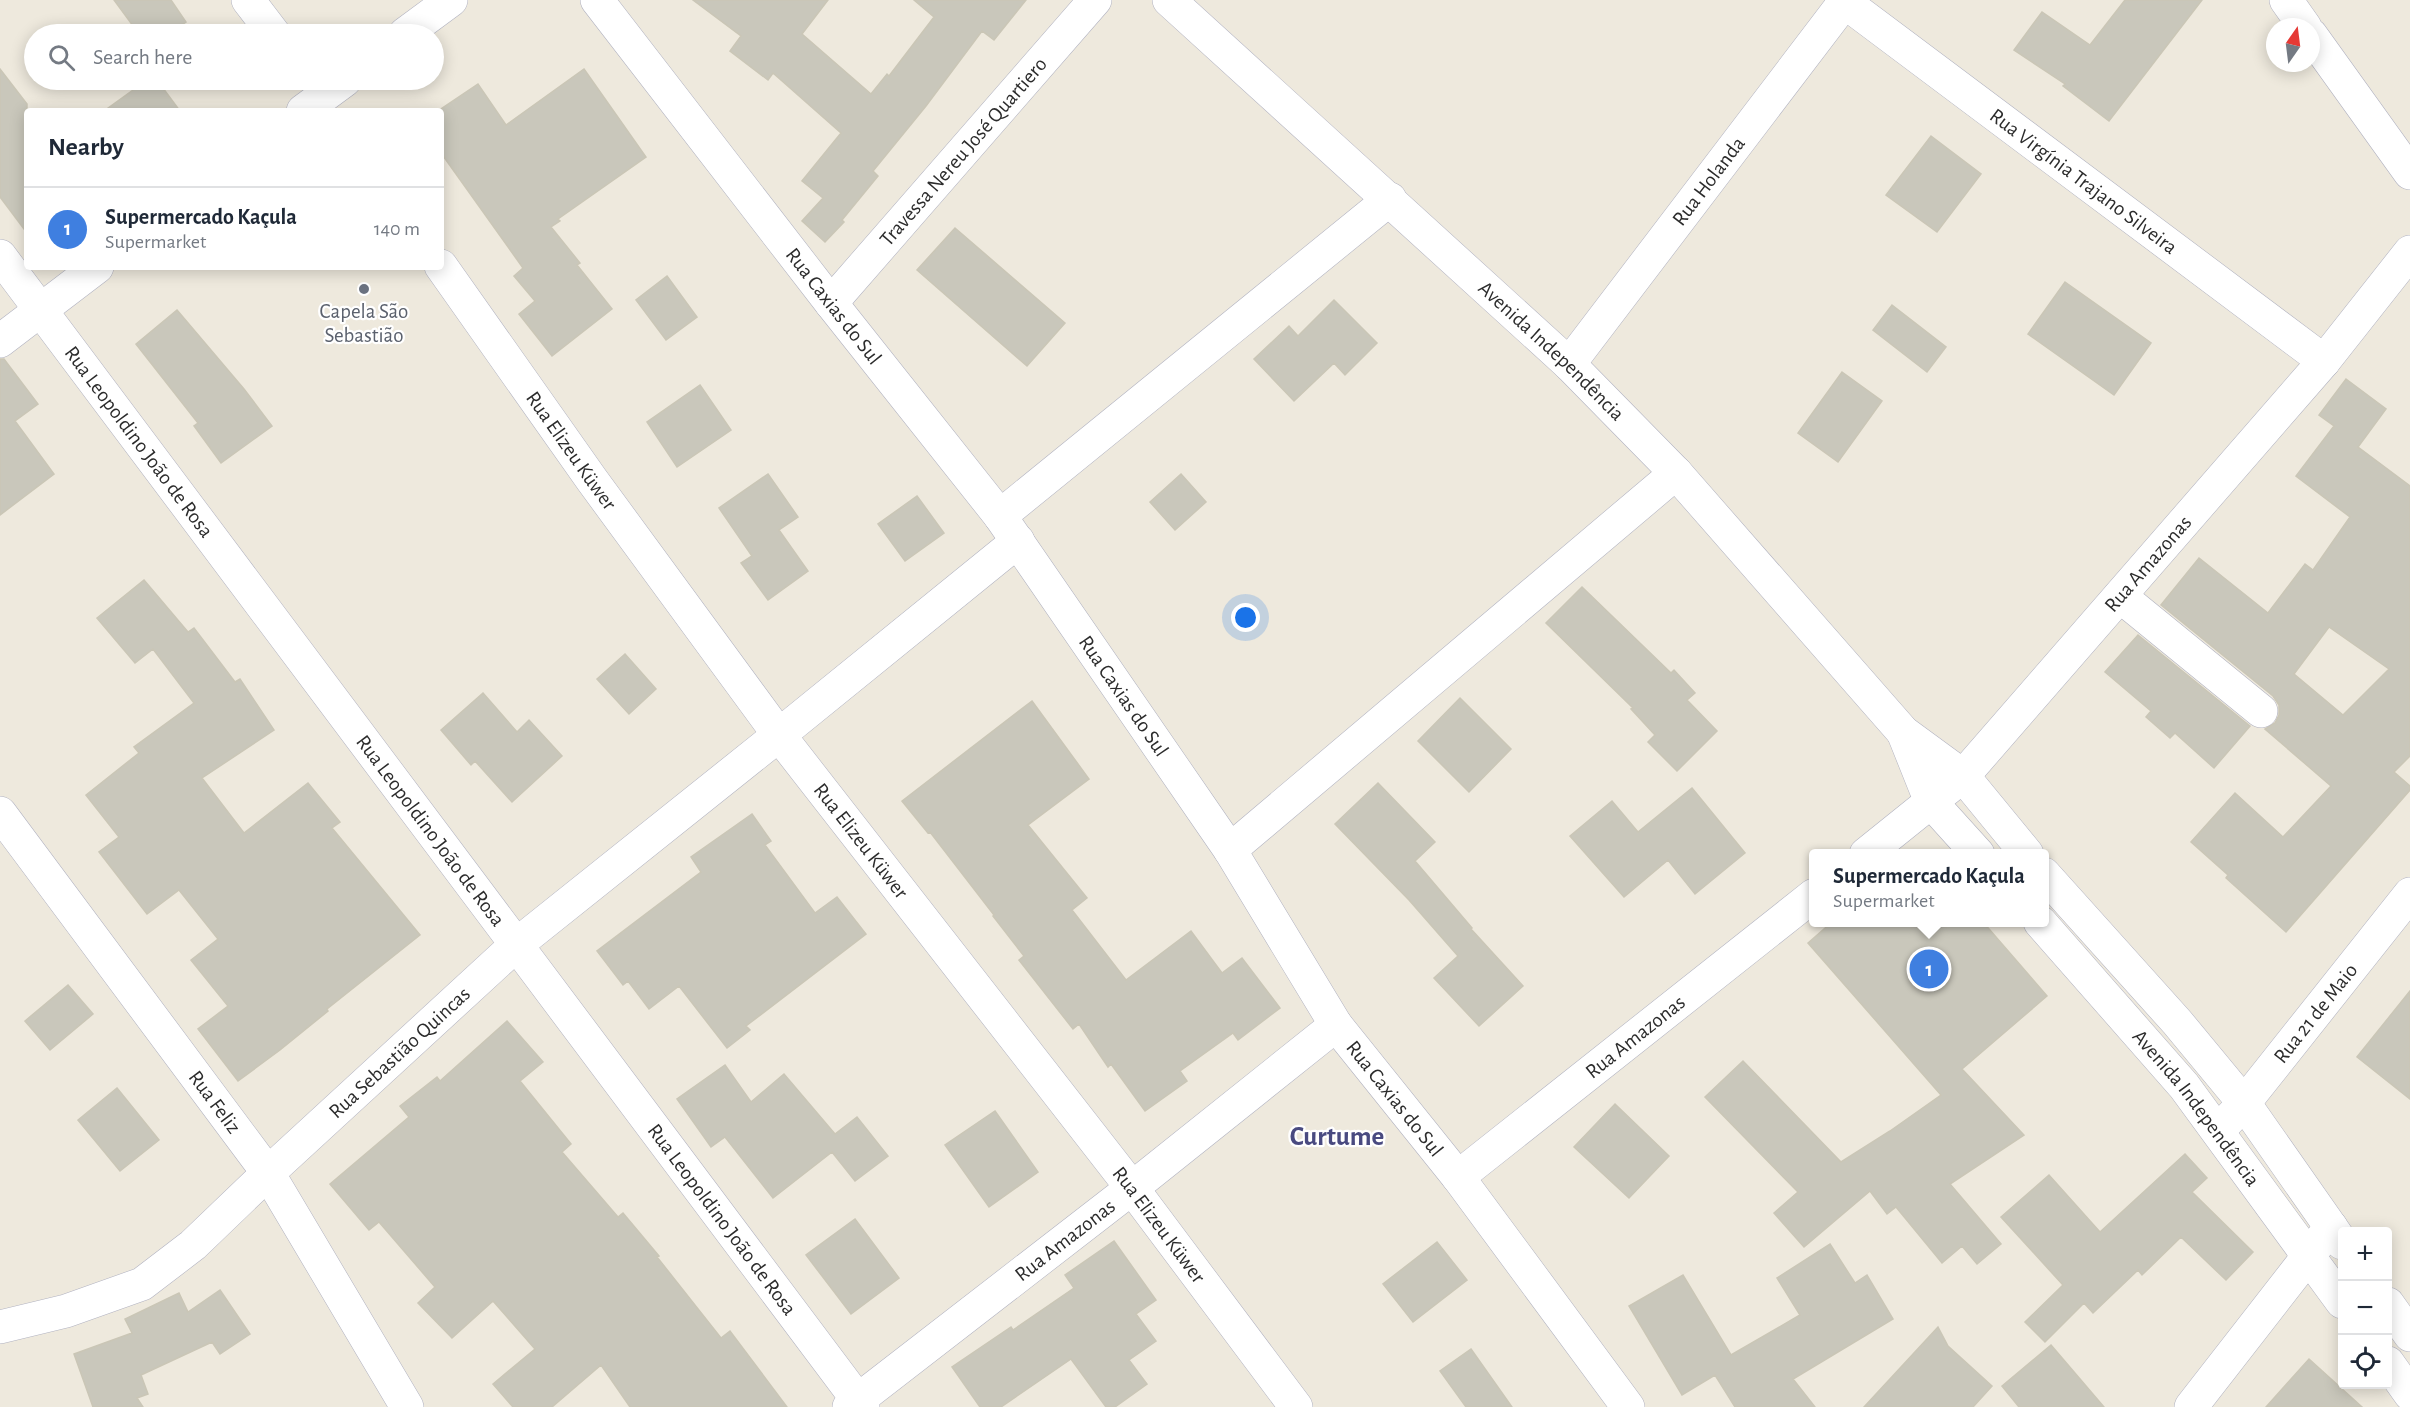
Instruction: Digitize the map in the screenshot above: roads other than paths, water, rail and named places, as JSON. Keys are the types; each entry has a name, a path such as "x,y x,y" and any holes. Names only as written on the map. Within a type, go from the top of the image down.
{"street":[{"path":"248,0 266,24"},
{"path":"419,24 451,0"},
{"name":"Rua Caxias do Sul","path":"597,0 831,303 1009,528 1230,850 1336,1025 1458,1178 1628,1407"},
{"name":"Travessa Nereu José Quartiero","path":"831,303 1095,0"},
{"name":"Avenida Independência","path":"1169,0 1569,364 1676,473 1903,732 1963,776 2023,849"},
{"path":"2286,0 2299,18"},
{"name":"Rua Virgínia Trajano Silveira","path":"1844,1 2324,361"},
{"name":"Rua Holanda","path":"1569,364 1844,1"},
{"path":"2320,48 2410,173"},
{"name":"Rua Sebastião Quincas","path":"0,1327 66,1311 142,1284 194,1245 268,1173 516,945 779,735 1009,528 1390,199"},
{"name":"Rua Amazonas","path":"1872,849 1963,776 2324,361 2410,252"},
{"name":"Rua Leopoldino João de Rosa","path":"0,256 857,1405"},
{"path":"0,341 93,270"},
{"name":"Rua Elizeu Küwer","path":"444,270 592,480 779,735 1132,1188 1296,1407"},
{"path":"1230,850 1676,473"},
{"path":"2120,596 2261,711"},
{"name":"Avenida Independência","path":"1903,732 1931,802 1973,849"},
{"name":"Rua Feliz","path":"0,813 268,1173 408,1407"},
{"name":"Avenida Independência","path":"2049,879 2177,1022 2244,1103 2337,1235"},
{"name":"Rua 21 de Maio","path":"2218,1131 2244,1103 2410,894"},
{"name":"Rua Amazonas","path":"1458,1178 1809,899"},
{"name":"Avenida Independência","path":"2044,927 2184,1086 2338,1295"},
{"path":"2089,977 2117,954"},
{"name":"Rua Amazonas","path":"857,1405 1336,1025"},
{"path":"2191,1407 2309,1257 2337,1235"},
{"path":"2392,1310 2410,1335"},
{"path":"2392,1369 2410,1394"}],"place":[{"name":"Capela São Sebastião","path":"364,289"},
{"name":"Supermercado Kaçula","path":"1929,969"}],"district":[{"name":"Curtume","path":"1337,1136"}]}
